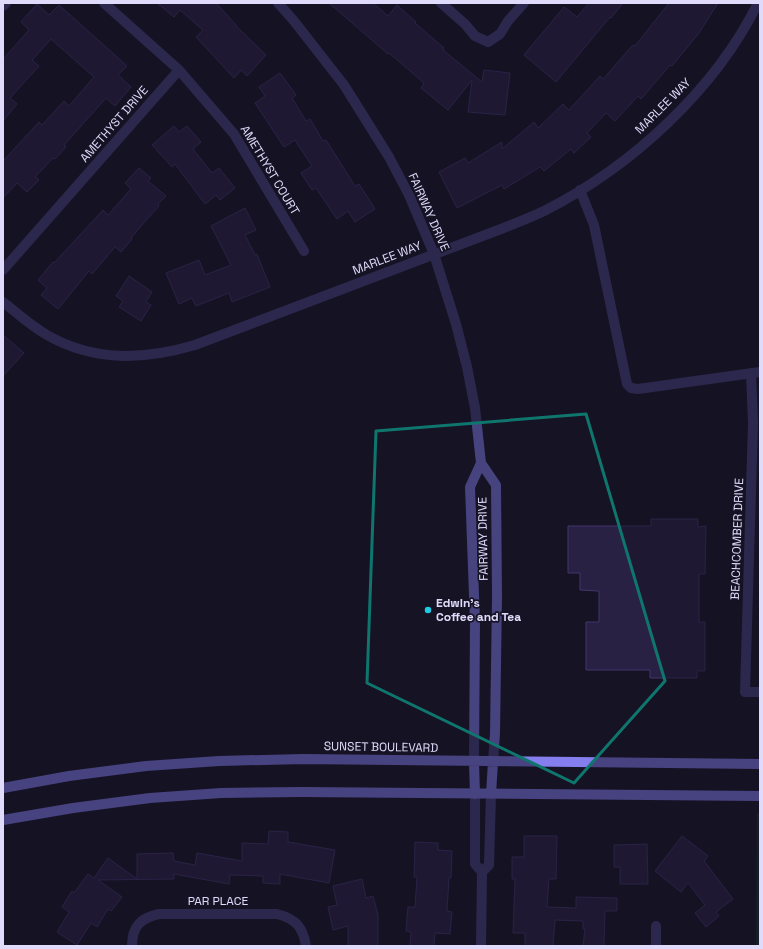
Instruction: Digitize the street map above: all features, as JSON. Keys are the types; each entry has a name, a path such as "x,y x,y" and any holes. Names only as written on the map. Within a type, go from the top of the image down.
{"main road":[{"name":"SUNSET BOULEVARD","path":"3,788 69,776 146,766 219,761 303,759 760,764"},
{"path":"474,762 475,794"},
{"path":"491,794 493,762"},
{"path":"3,820 73,808 150,798 221,793 302,792 760,796"}],"street":[{"path":"3,6 6,3"},
{"path":"104,3 179,70"},
{"name":"FAIRWAY DRIVE","path":"278,3 335,72 366,118 389,157 409,195 434,254 456,324 467,367 475,408 481,463 496,485 497,597 495,733 493,762"},
{"path":"441,3 465,24 475,36 488,42 500,34 508,21 524,3"},
{"name":"MARLEE WAY","path":"3,302 32,326 47,335 74,347 91,352 122,356 152,355 195,345 524,220 580,190 640,147 673,118 716,70 738,38 758,3"},
{"name":"AMETHYST COURT","path":"179,70 234,134 304,251"},
{"name":"AMETHYST DRIVE","path":"3,270 179,70"},
{"path":"580,190 594,225 627,384 631,388 638,389 755,372"},
{"name":"BEACHCOMBER DRIVE","path":"755,372 756,422 746,692 760,692"},
{"name":"FAIRWAY DRIVE","path":"474,762 475,622 470,487 481,463"},
{"path":"475,794 475,864 482,872 481,946"},
{"path":"482,872 489,865 491,794"},
{"name":"PAR PLACE","path":"132,946 134,932 139,922 148,916 167,914 276,914 287,917 297,923 303,934 306,946"},
{"path":"656,926 656,946"}],"highlighted area":[{"path":"586,414 665,681 574,783 367,683 376,431"}],"green space":[{"path":"757,813 760,813 760,946 756,946"}],"building":[{"path":"157,3 216,3 236,26 266,55 247,76 241,70 234,78 196,37 203,30 180,10 174,17"},
{"path":"329,3 373,3 388,16 397,5 444,48 443,50 482,82 484,70 510,73 505,115 468,112 472,80 448,110 421,88 424,83"},
{"path":"589,3 623,3 556,82 524,55 564,7 577,17"},
{"path":"669,3 718,3 699,33 672,66 670,65 641,99 638,96 615,121 606,113 587,133 591,137 574,153 571,149 544,171 540,167 504,189 502,185 457,208 439,172 465,158 468,163 502,142 502,149 534,122 538,128 563,104 569,110 600,76 603,79 633,45 635,46"},
{"path":"37,4 49,15 59,5 127,66 118,75 131,87 115,106 106,98 64,145 66,147 35,177 39,180 27,192 17,183 3,198 3,161 39,122 42,125 64,101 69,106 94,77 51,39 32,60 39,66 10,98 17,104 3,121 3,59 29,30 21,22"},
{"path":"280,73 296,95 292,98 306,121 310,119 323,141 326,140 355,186 359,184 375,209 355,222 348,211 337,219 316,188 312,190 301,173 312,166 295,140 284,147 255,103 265,96 259,87"},
{"path":"174,126 179,132 187,126 201,142 193,149 212,173 219,168 235,188 220,200 216,195 205,204 175,164 172,167 152,145"},
{"path":"139,168 151,178 148,181 166,196 158,204 159,206 131,238 132,239 121,252 115,247 92,274 89,271 58,309 41,295 47,288 38,280 53,262 54,263 103,210 108,215 131,189 125,183"},
{"path":"245,208 256,230 245,235 255,255 257,254 270,287 232,302 229,293 196,306 192,298 179,304 166,273 199,260 205,275 231,265 211,226"},
{"path":"129,276 152,292 146,302 151,305 141,321 119,307 123,301 116,296"},
{"path":"3,335 24,353 3,376"},
{"path":"651,519 698,519 698,527 706,526 705,574 699,574 699,622 705,622 705,671 697,671 697,678 650,678 650,670 586,670 586,622 599,622 599,591 580,590 580,573 568,573 568,526 651,526"},
{"path":"269,831 288,832 288,842 335,850 329,883 280,874 280,884 263,883 263,876 230,875 229,884 174,874 174,879 98,880 122,897 111,911 108,909 97,927 91,923 77,945 57,932 69,912 62,907 72,891 74,893 88,874 94,878 108,858 137,879 137,854 173,853 174,861 195,865 197,853 242,861 242,843 268,844"},
{"path":"524,836 557,836 556,879 549,879 547,907 576,908 576,897 617,898 617,911 605,911 604,946 583,946 585,929 583,929 583,921 555,920 553,946 525,946 525,933 513,933 515,879 512,879 512,857 524,857"},
{"path":"682,836 708,856 704,861 733,899 716,912 719,916 706,927 695,913 705,905 688,883 681,892 655,871"},
{"path":"415,842 438,843 438,850 452,851 451,878 449,878 447,911 452,912 450,934 435,933 434,946 410,946 411,932 406,931 408,907 415,907 417,877 414,877"},
{"path":"647,844 648,884 620,884 620,867 614,867 614,845"},
{"path":"362,879 366,898 373,896 378,915 378,946 348,946 348,926 333,930 328,907 337,905 333,886"}],"place":[{"name":"Edwin's Coffee and Tea","path":"428,610"}]}
